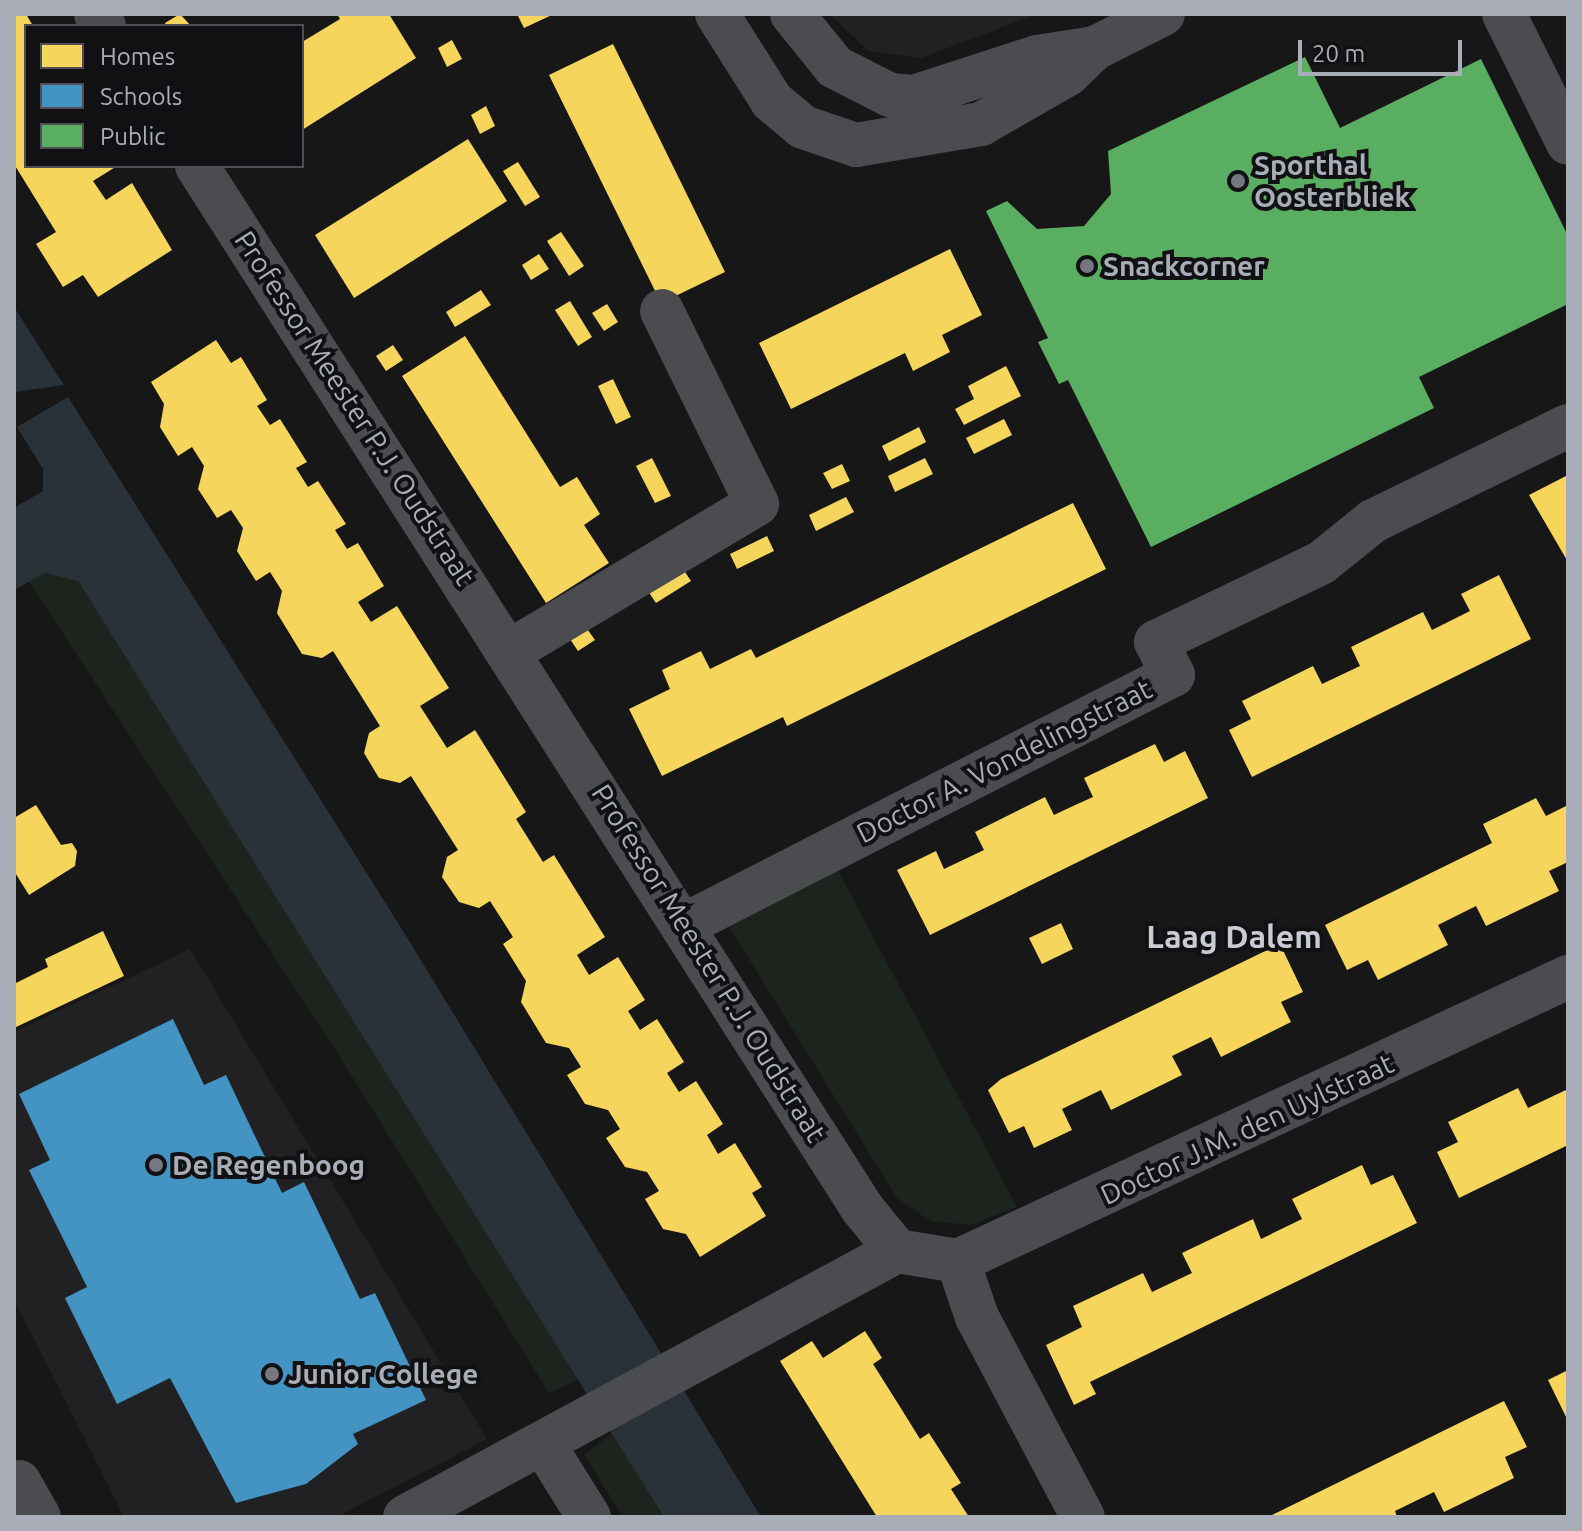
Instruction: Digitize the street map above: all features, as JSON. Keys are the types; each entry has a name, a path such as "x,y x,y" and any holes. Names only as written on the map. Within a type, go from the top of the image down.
{"street":[{"path":"717,14 772,101 803,127 856,145 981,124 1068,74 1095,48 1163,14"},
{"path":"792,14 835,67 890,95 914,97 1048,53 1095,48"},
{"path":"1504,14 1568,143"},
{"name":"Professor Meester P.J. Oudstraat","path":"198,168 512,650 862,1208 926,1258"},
{"path":"512,650 757,504 662,311"},
{"name":"Doctor A. Vondelingstraat","path":"686,924 1173,675 1156,642 1321,563 1373,521 1568,426"},
{"name":"Doctor J.M. den Uylstraat","path":"405,1517 699,1360 1568,977"},
{"path":"926,1258 977,1317 1083,1517"},
{"path":"544,1445 589,1517"}],"shaded area":[{"path":"830,14 1037,14 921,58 868,51"},
{"path":"14,307 56,373 64,385 14,392"},
{"path":"68,397 403,931 761,1517 664,1517 78,581 45,573 14,590 14,508 43,491 43,469 17,427"},
{"path":"45,573 77,580 583,1378 549,1393 338,1054 28,580"},
{"path":"836,867 1017,1207 971,1225 931,1221 897,1198 728,925"},
{"path":"190,949 487,1439 337,1517 124,1517 14,1299 14,1032"},
{"path":"612,1433 664,1517 623,1517 584,1455"}],"building: Homes":[{"path":"14,14 26,14 32,24 24,24 24,168 114,168 93,181 106,200 132,183 172,250 98,297 83,275 63,287 36,244 56,232 14,164"},
{"path":"180,14 189,24 165,24"},
{"path":"337,14 389,14 416,58 304,129 304,41 340,19"},
{"path":"517,14 554,14 524,28"},
{"path":"452,40 462,59 447,67 438,48"},
{"path":"613,44 725,272 661,303 549,75"},
{"path":"486,106 495,126 480,134 471,115"},
{"path":"468,139 507,201 354,298 315,235"},
{"path":"518,162 540,197 525,206 503,171"},
{"path":"561,232 584,266 569,276 547,241"},
{"path":"950,249 982,315 942,335 950,352 913,371 905,353 791,409 759,343"},
{"path":"539,254 549,269 531,280 522,265"},
{"path":"481,290 491,305 455,327 446,312"},
{"path":"570,301 592,337 578,346 555,310"},
{"path":"607,304 618,322 604,331 592,313"},
{"path":"465,336 560,487 577,477 600,514 584,525 609,563 546,603 402,376"},
{"path":"216,340 231,363 241,357 267,400 257,406 270,425 280,419 307,462 296,468 308,487 318,481 346,524 335,530 347,549 358,543 384,586 358,602 371,622 397,606 449,688 420,706 447,748 475,730 526,812 516,819 543,862 554,855 605,937 577,955 589,975 618,957 645,1000 628,1011 640,1030 657,1019 684,1062 667,1073 679,1092 696,1081 723,1124 707,1135 718,1154 735,1143 762,1187 752,1193 766,1216 700,1257 686,1234 663,1229 645,1199 659,1191 647,1172 625,1167 606,1138 620,1129 608,1110 585,1104 567,1075 581,1067 569,1048 546,1043 521,1002 526,981 503,944 513,937 490,901 479,908 459,902 442,877 447,857 458,850 411,776 400,783 379,778 364,753 369,733 380,726 333,651 322,658 302,654 277,613 282,591 270,572 256,581 237,551 243,528 231,510 217,518 198,489 204,466 192,447 178,456 160,427 164,404 151,382"},
{"path":"393,345 403,360 386,371 376,356"},
{"path":"1006,366 1021,396 964,425 955,409 974,399 968,386"},
{"path":"613,379 631,417 616,424 598,386"},
{"path":"1004,419 1012,435 974,454 966,438"},
{"path":"919,427 926,442 889,461 882,446"},
{"path":"652,458 671,496 655,503 636,466"},
{"path":"925,458 933,474 895,492 888,476"},
{"path":"842,464 850,481 832,489 823,473"},
{"path":"1568,475 1568,562 1529,495"},
{"path":"846,497 854,512 816,531 809,515"},
{"path":"1073,503 1106,569 787,726 783,717 662,776 629,709 670,689 662,670 701,651 710,669 751,649 756,658"},
{"path":"767,536 774,551 737,569 730,554"},
{"path":"681,566 691,581 656,603 646,588"},
{"path":"1499,575 1531,639 1252,777 1229,730 1251,719 1242,701 1313,666 1322,684 1360,666 1351,647 1423,612 1432,630 1470,611 1461,594"},
{"path":"585,626 595,640 578,651 568,636"},
{"path":"1155,744 1164,762 1185,751 1208,798 930,935 897,870 936,851 944,869 984,850 975,832 1045,797 1054,815 1093,797 1084,778"},
{"path":"1536,798 1546,816 1568,805 1568,862 1549,871 1559,891 1486,926 1476,906 1438,925 1448,945 1378,980 1368,960 1347,970 1325,925 1492,843 1483,824"},
{"path":"36,805 61,845 72,843 77,851 75,866 29,895 14,871 14,818"},
{"path":"1061,923 1073,949 1042,964 1029,938"},
{"path":"103,931 124,976 14,1028 14,984 48,967 45,959"},
{"path":"1280,944 1303,992 1281,1002 1291,1022 1221,1057 1211,1037 1172,1056 1182,1075 1111,1110 1101,1090 1062,1109 1072,1130 1034,1148 1024,1126 1009,1133 988,1090 1001,1079"},
{"path":"1518,1088 1528,1108 1568,1089 1568,1145 1459,1198 1437,1152 1458,1142 1448,1122"},
{"path":"1362,1165 1371,1185 1393,1175 1417,1223 1090,1382 1096,1394 1074,1405 1046,1345 1082,1327 1073,1306 1143,1273 1152,1292 1192,1273 1182,1253 1253,1219 1261,1239 1302,1219 1292,1199"},
{"path":"865,1331 882,1358 873,1364 920,1439 929,1433 961,1483 951,1489 969,1517 877,1517 780,1361 812,1341 823,1358"},
{"path":"1568,1370 1568,1421 1548,1380"},
{"path":"1504,1401 1527,1447 1505,1457 1514,1478 1444,1512 1434,1492 1395,1511 1397,1517 1268,1517"}],"building: Schools":[{"path":"173,1019 204,1085 226,1075 282,1193 304,1182 360,1299 375,1293 426,1400 353,1434 358,1444 306,1484 236,1503 170,1378 117,1404 65,1298 87,1287 29,1170 50,1160 19,1094"}],"building: Public":[{"path":"1305,57 1340,128 1481,59 1568,236 1568,304 1419,377 1434,408 1151,547 1068,380 1059,384 1038,342 1048,338 986,211 1007,201 1037,229 1084,226 1111,194 1108,151"}],"place":[{"name":"Sporthal Oosterbliek","path":"1238,181"},
{"name":"Snackcorner","path":"1087,266"},
{"name":"De Regenboog","path":"156,1165"},
{"name":"Junior College","path":"272,1374"}],"district":[{"name":"Laag Dalem","path":"1234,936"}]}
